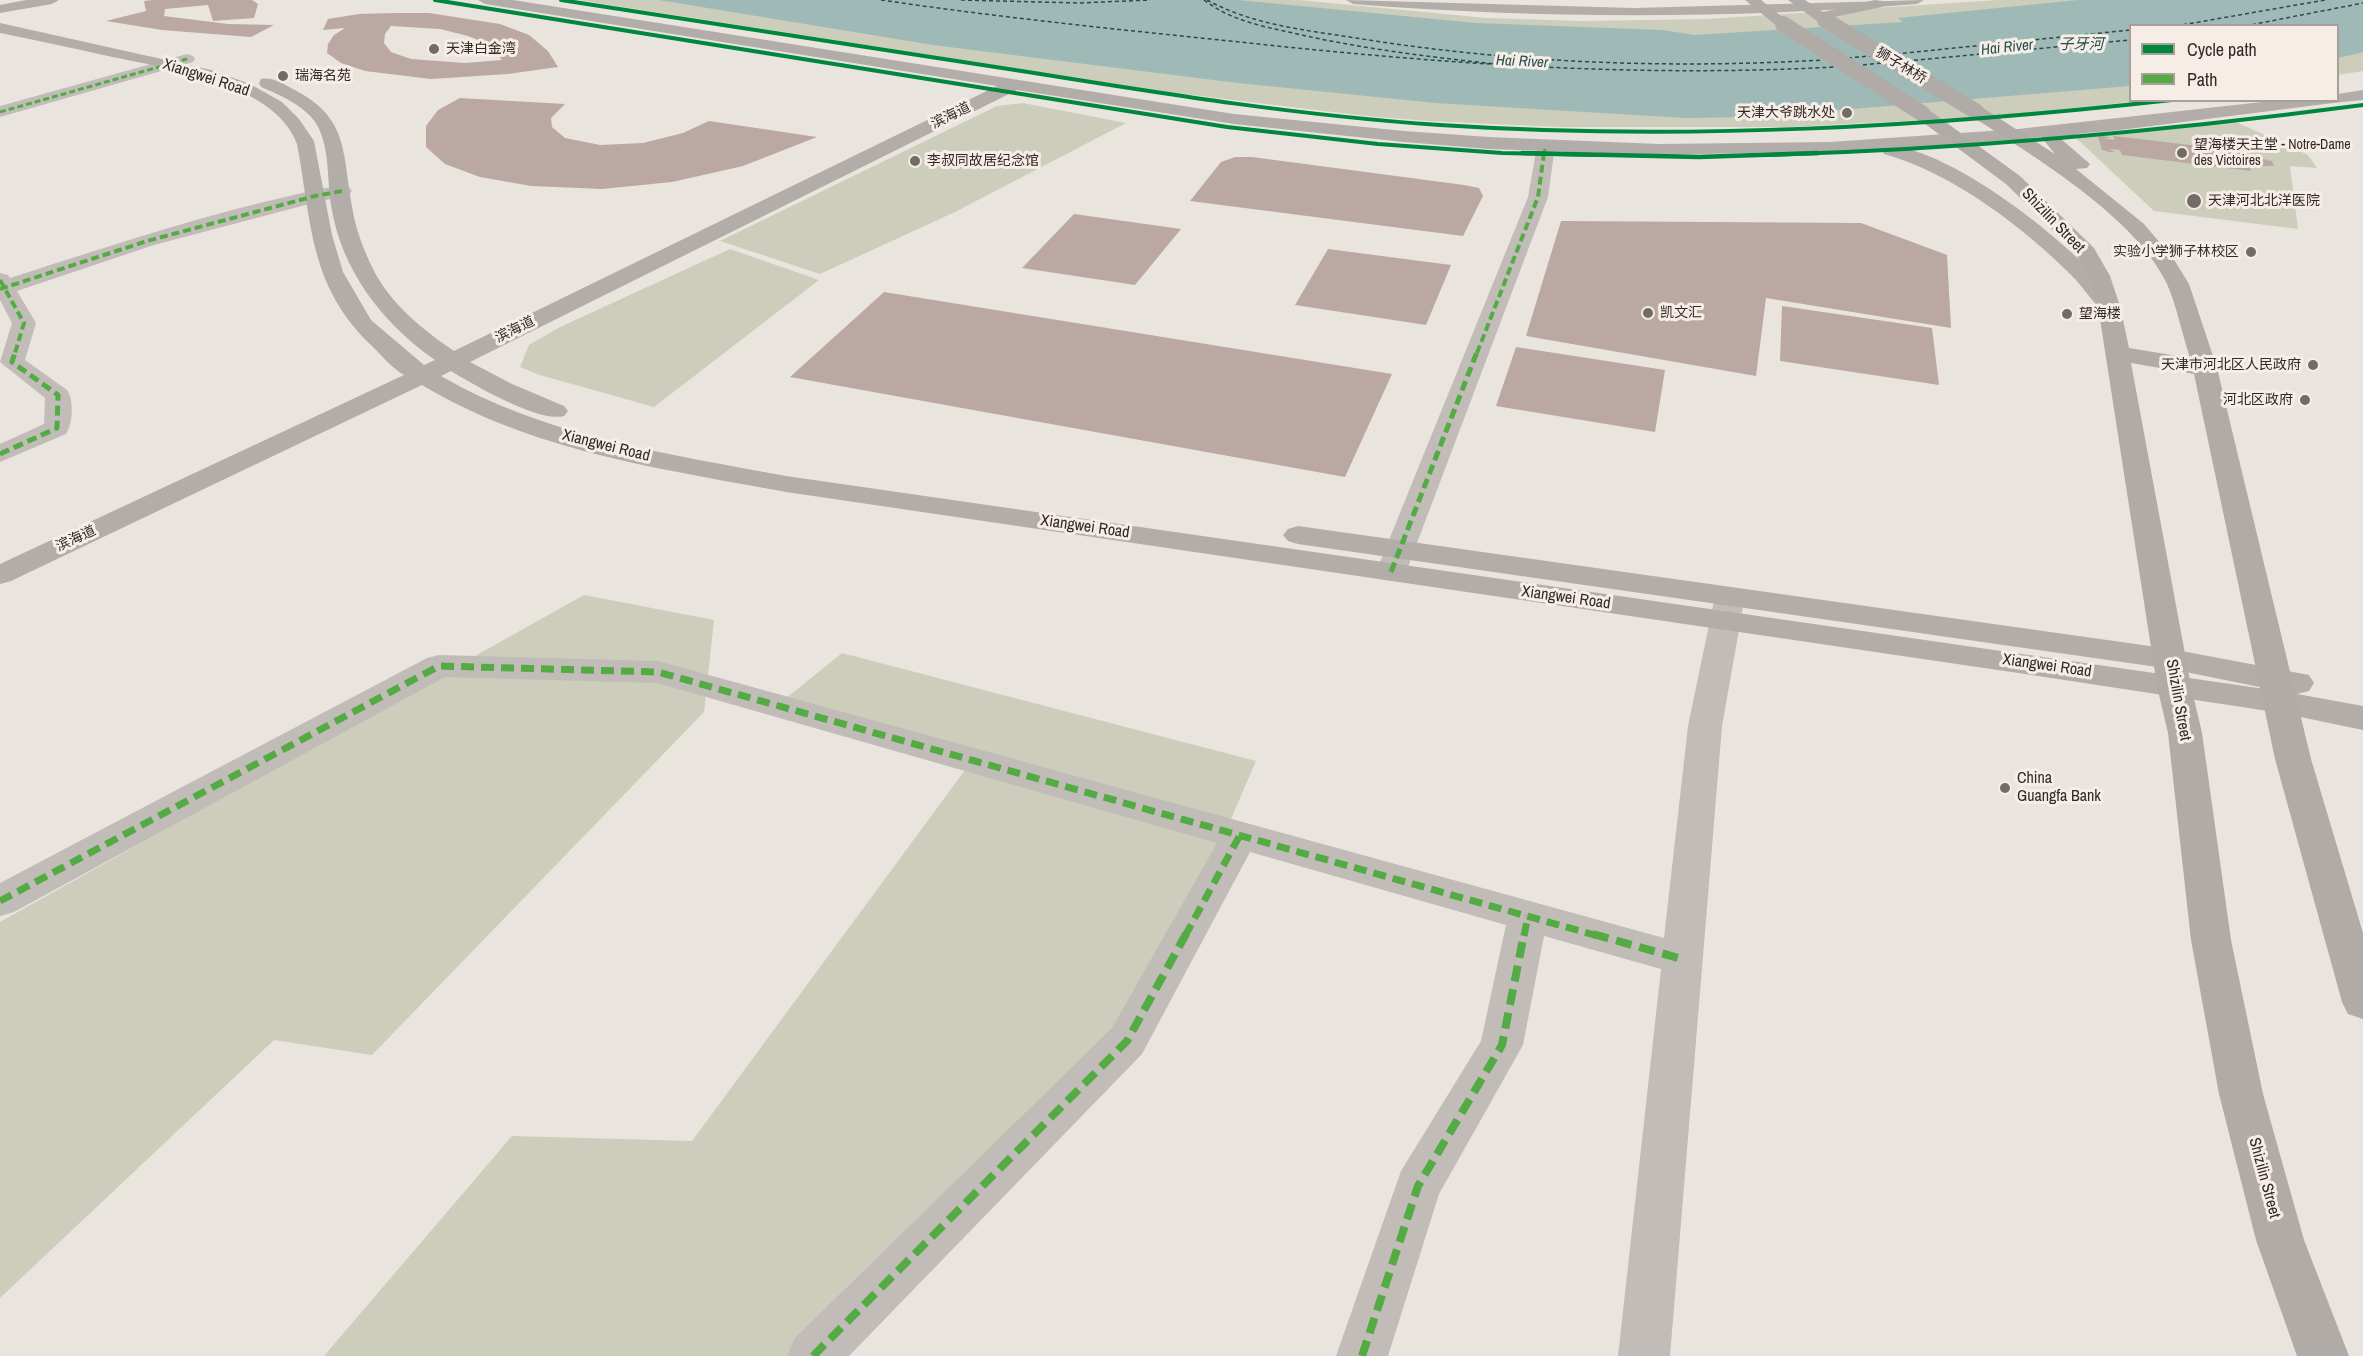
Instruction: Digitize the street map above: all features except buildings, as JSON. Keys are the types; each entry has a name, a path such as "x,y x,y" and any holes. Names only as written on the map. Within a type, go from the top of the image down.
{"main road":[{"name":"狮子林桥","path":"1752,0 1923,114"},
{"name":"狮子林桥","path":"1799,2 2004,131"},
{"path":"1825,20 1829,14 1835,12 1877,4"},
{"name":"Shizilin Street","path":"1923,114 2013,180 2086,253 2099,276 2109,306 2185,733 2211,940 2241,1094 2280,1240 2323,1356"},
{"path":"2079,128 2060,132 2051,138 2061,150 2124,200 2135,214 2137,228"},
{"path":"2004,131 2094,191 2137,228 2165,263 2178,284 2205,368 2293,759 2363,1002"},
{"path":"2118,354 2205,368"}],"street":[{"path":"0,3 14,0"},
{"path":"0,9 52,0"},
{"path":"485,0 1020,81 1334,123 1462,135 1613,140 1952,134 2079,128 2308,102"},
{"path":"534,0 1329,131 1450,142 1546,146 1740,149 1835,147 1899,151 1941,168 2027,227 2082,274 2109,306"},
{"path":"1353,0 1520,10 1774,15 1799,2 1877,4 1917,0"},
{"path":"1418,0 1531,4 1625,0"},
{"name":"Xiangwei Road","path":"0,21 261,80 302,102 318,115 329,131 342,191 343,214 372,286 399,318 431,349 498,389 555,412 685,444 804,467 1396,561 2173,672 2278,690 2363,698"},
{"name":"Xiangwei Road","path":"0,28 178,61 246,89 276,106 304,140 326,257 338,291 358,322 399,362 482,409 530,426 663,460 797,485 1396,561"},
{"path":"0,112 178,61"},
{"name":"滨海道","path":"0,575 453,361 1020,81"},
{"path":"2339,87 2363,84"},
{"path":"2339,99 2363,95"},
{"path":"2013,180 1997,161 1993,152 2004,131 2042,120 2213,102"},
{"path":"1835,147 1952,134"},
{"path":"1396,561 1538,196 1546,146"},
{"path":"0,454 57,428 58,395 12,362 24,323 2,285 147,241 315,196 342,191"},
{"path":"1644,1356 1705,726 1727,609"},
{"path":"0,901 439,666 658,672 1682,959"},
{"name":"Xiangwei Road","path":"2278,690 2363,718"},
{"path":"813,1356 1127,1041 1239,835"},
{"path":"1362,1356 1418,1186 1502,1045 1528,916"}],"green space":[{"name":"子牙河","path":"579,0 1299,0 1487,18 1582,21 1707,19 1998,0 2363,0 2363,71 2339,75 2339,24 2129,24 2129,102 2002,116 1789,127 1558,127 1366,116 1159,91"},
{"name":"李叔同故居纪念馆","path":"1023,103 1126,123 955,212 820,274 720,241 997,106"},
{"path":"2234,121 2308,155 2317,168 2290,166 2298,229 2154,211 2076,138"},
{"path":"730,249 819,280 654,407 540,375 520,367 529,345 558,328"},
{"path":"584,595 714,620 704,712 372,1055 274,1040 0,1298 0,922"},
{"path":"842,653 1256,761 1137,1036 830,1356 324,1356 512,1136 692,1141 979,751 785,699"}],"water":[{"name":"子牙河","path":"659,0 1238,0 1476,23 1662,30 1695,35 1903,22 1898,18 2078,0 2363,0 2363,52 2339,58 2339,24 2129,24 2129,86 1815,112 1819,116 1685,118 1436,103 1238,83 933,45"}],"ferry route":[{"path":"881,0 968,12 1306,49 1500,64"},
{"path":"961,0 1079,3 1150,0"},
{"path":"1204,0 1224,13 1269,28 1403,53 1500,64"},
{"path":"1207,0 1243,15 1280,25 1472,53 1647,64 1823,60"},
{"path":"2187,24 2325,0"},
{"path":"2255,24 2363,3"},
{"path":"1896,54 2129,30"},
{"path":"1907,61 2129,40"},
{"path":"1848,58 1870,56"},
{"path":"1863,65 1882,63"},
{"path":"1500,64 1682,71 1834,67"},
{"path":"1500,64 1514,66"}],"marked path":[{"path":"0,112 187,59"},
{"path":"1391,572 1538,197 1545,149"},
{"path":"0,289 147,241 315,196 342,191"},
{"path":"0,280 24,323 12,362 58,395 57,428 0,454"},
{"path":"0,901 439,666 658,672 1682,959"},
{"path":"813,1356 1127,1041 1240,835"},
{"path":"1362,1356 1418,1186 1502,1045 1528,916"}],"cycle path":[{"path":"435,0 1227,127 1378,144 1502,153 1699,157 1899,151 2272,117 2363,105"},
{"path":"561,0 1172,94 1279,109 1440,125 1623,132 1807,130 1990,119 2154,102"}],"place":[{"name":"天津白金湾","path":"434,49"},
{"name":"瑞海名苑","path":"283,76"},
{"name":"天津大爷跳水处","path":"1847,113"},
{"name":"望海楼天主堂 - Notre-Dame des Victoires","path":"2182,153"},
{"name":"李叔同故居纪念馆","path":"915,161"},
{"name":"天津河北北洋医院","path":"2194,201"},
{"name":"实验小学狮子林校区","path":"2251,252"},
{"name":"凯文汇","path":"1648,313"},
{"name":"望海楼","path":"2067,314"},
{"name":"天津市河北区人民政府","path":"2313,365"},
{"name":"河北区政府","path":"2305,400"},
{"name":"China Guangfa Bank","path":"2005,788"}],"water label":[{"name":"Hai River","path":"2007,48"},
{"name":"Hai River","path":"1522,62"}]}
